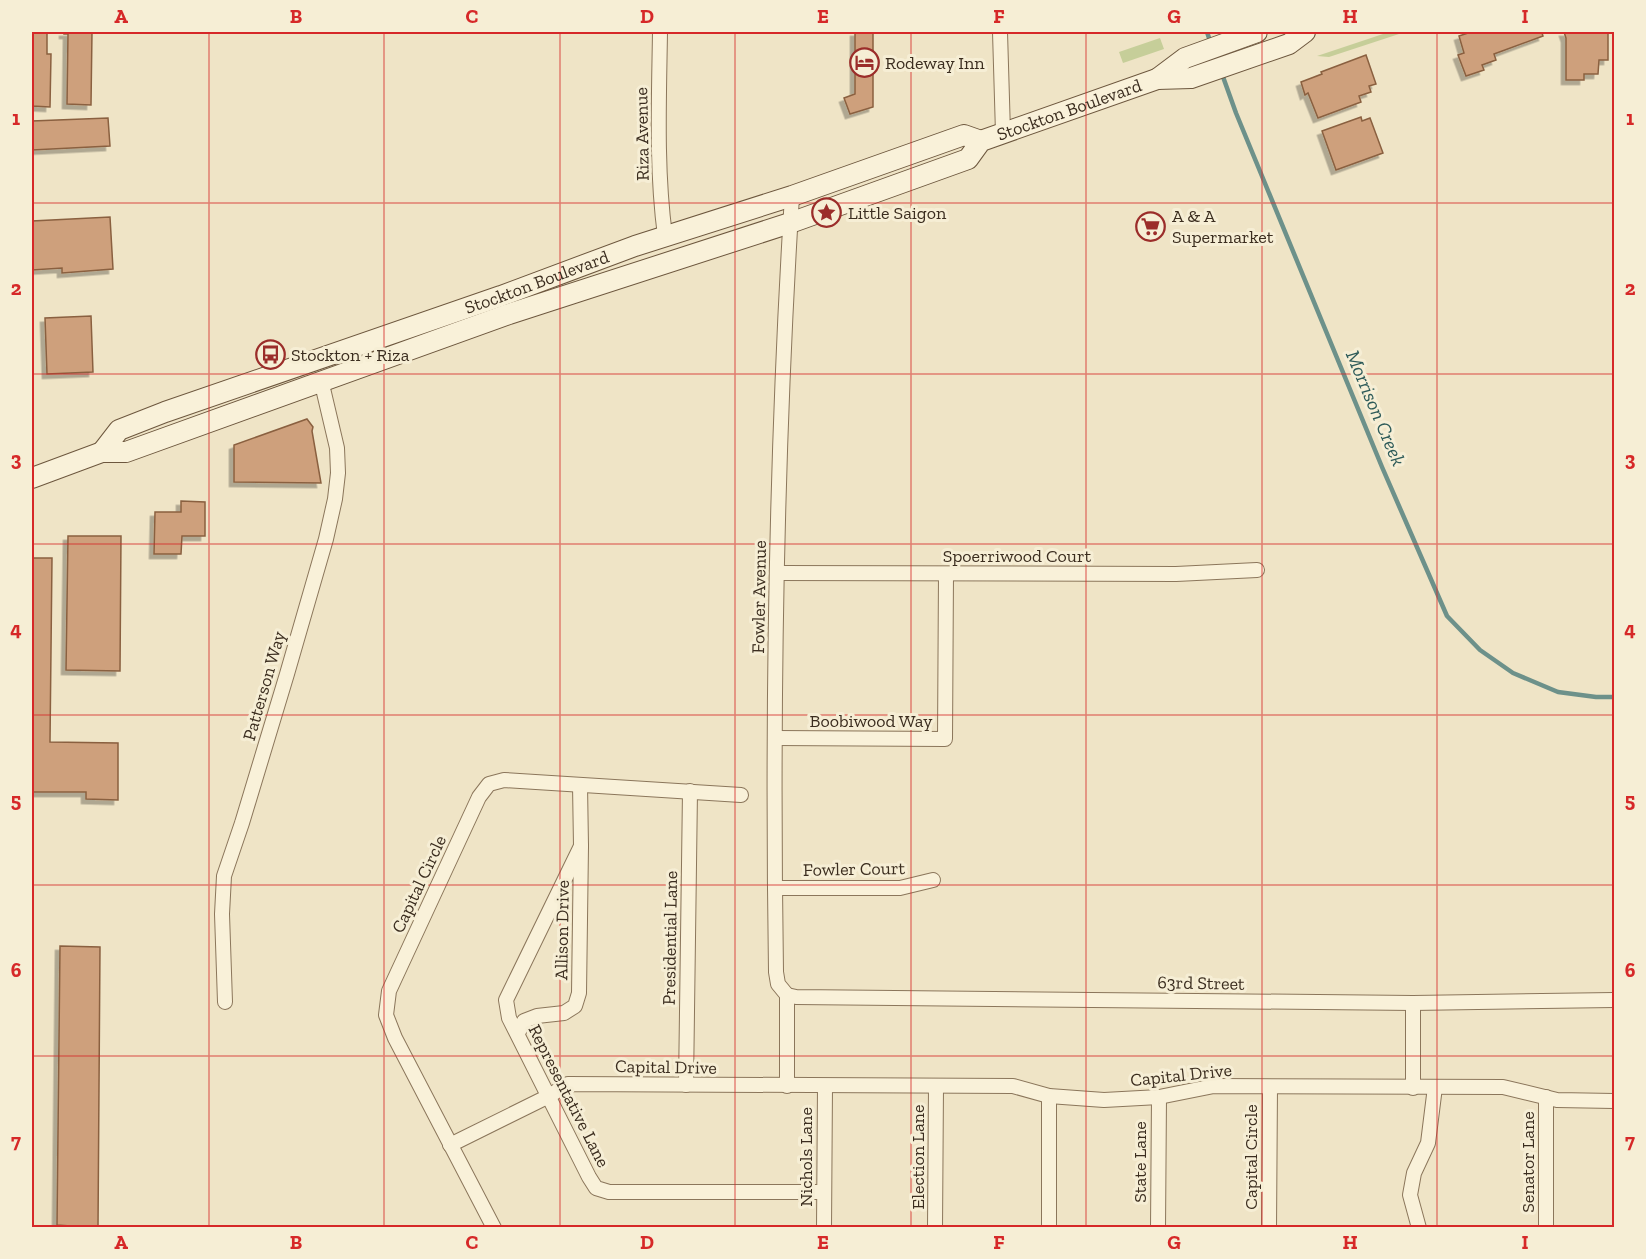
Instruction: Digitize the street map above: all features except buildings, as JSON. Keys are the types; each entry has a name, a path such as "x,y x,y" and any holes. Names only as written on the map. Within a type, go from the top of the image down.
{"main road":[{"name":"Stockton Boulevard","path":"32,478 102,452 126,452 508,314 790,223 968,159 981,141 1157,79 1185,58 1257,32"},
{"name":"Stockton Boulevard","path":"1157,79 1191,78 1289,44 1305,32"},
{"name":"Stockton Boulevard","path":"102,452 119,430 665,236 792,196 964,135 981,141"},
{"path":"665,236 675,260"},
{"path":"321,380 335,366 420,338 431,320"}],"street":[{"name":"Riza Avenue","path":"660,32 659,118 662,214 665,236"},
{"path":"1000,32 1004,133"},
{"name":"Fowler Avenue","path":"787,995 778,984 776,972 775,888 779,448 792,196"},
{"name":"Patterson Way","path":"225,1002 222,914 224,876 287,674 326,539 335,499 338,473 337,448 321,380"},
{"name":"Spoerriwood Court","path":"778,573 1176,574 1257,570"},
{"name":"Boobiwood Way","path":"776,738 945,739 946,574"},
{"name":"Capital Circle","path":"494,1227 395,1038 386,1015 389,991 479,797 489,784 504,780 741,795"},
{"name":"Allison Drive","path":"518,1033 524,1021 537,1016 564,1014 575,1006 579,993 581,846 579,785"},
{"name":"Presidential Lane","path":"686,1085 690,791"},
{"name":"Representative Lane","path":"581,846 506,1000 509,1018 596,1188 609,1192 824,1192"},
{"name":"Fowler Court","path":"775,888 900,888 933,880"},
{"path":"787,995 787,1086"},
{"name":"63rd Street","path":"787,995 796,998 1413,1003 1614,1000"},
{"path":"1413,1003 1413,1088"},
{"name":"Capital Drive","path":"450,1145 549,1096 568,1084 1013,1086 1049,1096 1104,1100 1159,1097 1203,1087 1503,1087 1557,1100 1614,1101"},
{"name":"Nichols Lane","path":"824,1227 825,1086"},
{"name":"Election Lane","path":"935,1227 936,1086"},
{"path":"1419,1227 1410,1195 1414,1173 1428,1143 1436,1087"},
{"name":"Capital Circle","path":"1269,1227 1270,1088"},
{"path":"1048,1227 1049,1096"},
{"name":"State Lane","path":"1158,1227 1159,1097"},
{"name":"Senator Lane","path":"1546,1097 1546,1227"}],"green space":[{"path":"1389,32 1399,34 1329,57 1317,56"},
{"path":"1160,38 1164,49 1123,63 1119,52"}],"waterway":[{"name":"Morrison Creek","path":"1207,32 1211,44"},
{"name":"Morrison Creek","path":"1222,74 1382,467 1447,616 1480,650 1513,673 1558,692 1614,697"}],"place":[{"name":"Rodeway Inn","path":"864,63"},
{"name":"Little Saigon","path":"827,213"},
{"name":"A & A Supermarket","path":"1151,226"},
{"name":"Stockton + Riza","path":"270,355"}]}
